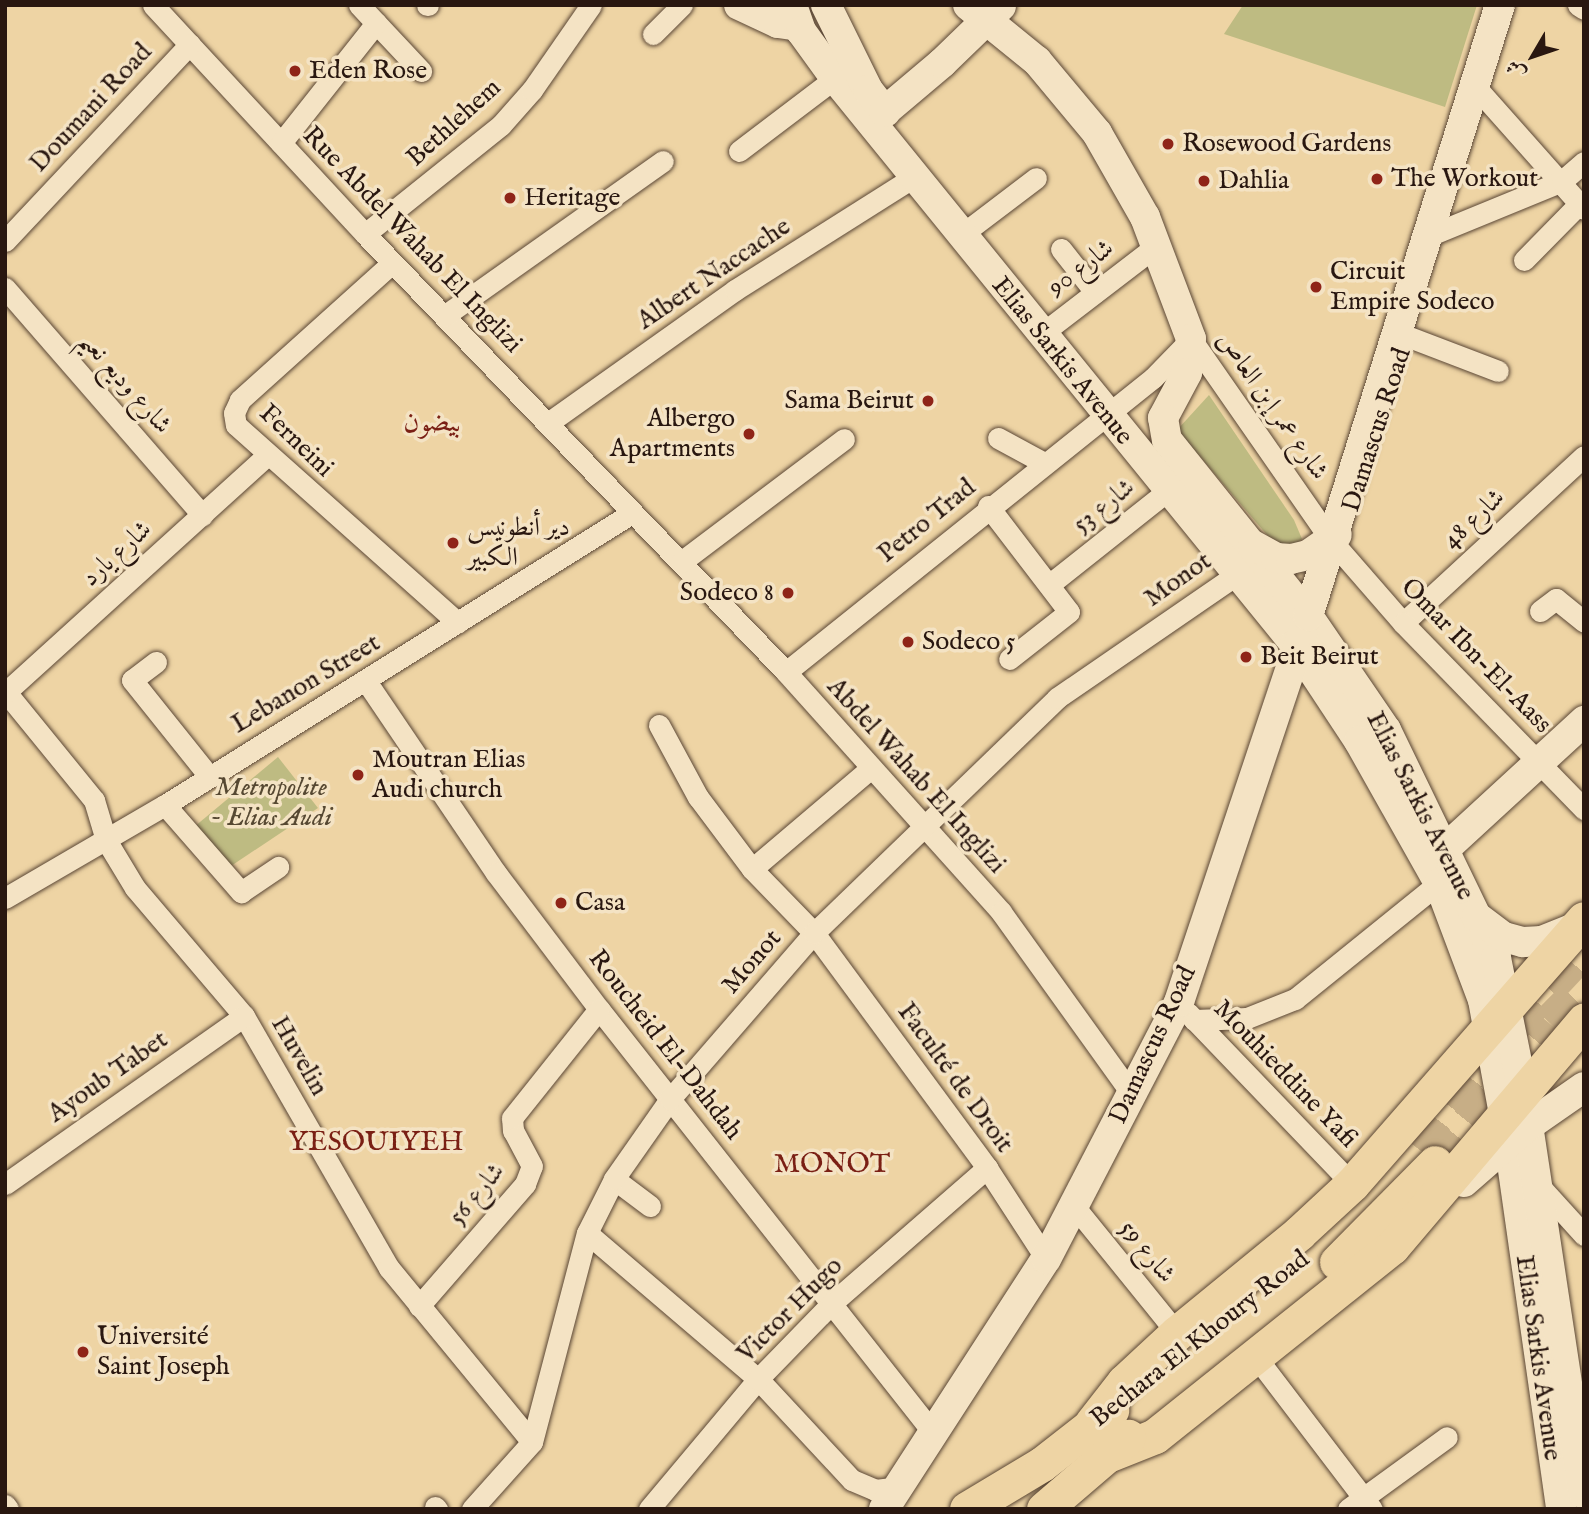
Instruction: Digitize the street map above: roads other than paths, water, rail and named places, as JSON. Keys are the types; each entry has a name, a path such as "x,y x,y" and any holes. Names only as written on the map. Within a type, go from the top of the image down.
{"main road":[{"name":"Elias Sarkis Avenue","path":"826,5 876,101 910,148 914,177"},
{"name":"Damascus Road","path":"892,1498 1046,1259 1133,1096 1186,1011 1295,644 1308,616 1330,539 1402,334 1427,236 1500,5"},
{"path":"752,7 778,23 801,12 876,101 986,10"},
{"name":"Elias Sarkis Avenue","path":"986,10 1037,61 1097,133 1156,246 1191,339 1186,373 1165,411 1163,426 1181,481 1240,572 1295,644 1366,752 1439,883 1478,980 1497,1014"},
{"name":"Elias Sarkis Avenue","path":"801,12 835,78 1103,414 1249,542 1308,616 1386,730 1446,848 1499,968 1497,1014 1516,1118 1561,1509"},
{"path":"1249,542 1284,560 1308,555 1330,539"},
{"path":"1446,848 1584,720"},
{"path":"1477,917 1504,937 1522,942 1542,942 1580,923"},
{"path":"1092,1423 1124,1382 1177,1333 1299,1233 1352,1184 1497,1014 1580,923"},
{"path":"1431,1204 1464,1182 1516,1118 1584,1021"},
{"path":"1110,1454 1155,1436 1392,1247 1516,1118 1584,1087"},
{"name":"Bechara El Khoury Road","path":"967,1509 1034,1469 1308,1255 1425,1154 1373,1230 1165,1403 1110,1454 1044,1509"},
{"path":"1464,1182 1488,1181 1524,1188"},
{"name":"Elias Sarkis Avenue","path":"1524,1188 1583,1489"}],"street":[{"name":"Rue Abdel Wahab El Inglizi","path":"153,5 365,234 632,513"},
{"path":"359,5 421,71"},
{"name":"Bethlehem","path":"365,234 500,125 532,90 591,5"},
{"path":"653,34 682,5"},
{"path":"1578,5 1584,9"},
{"path":"281,143 376,23"},
{"name":"Doumani Road","path":"5,241 190,44"},
{"path":"739,151 835,78"},
{"path":"1473,84 1562,181 1581,207 1524,261"},
{"path":"444,316 663,161"},
{"path":"1427,236 1562,181 1584,162"},
{"name":"Albert Naccache","path":"548,423 735,290 914,177"},
{"path":"961,235 1036,178"},
{"name":"شارع 90","path":"1040,335 1156,246"},
{"path":"1061,248 1095,292"},
{"name":"Ferneini","path":"393,262 240,400 234,413 236,425 266,456 458,623"},
{"name":"شارع وديع نعيم","path":"5,288 202,515"},
{"path":"1402,334 1498,371"},
{"name":"Petro Trad","path":"786,671 1103,414 1153,378 1191,339"},
{"name":"شارع عمر إبن العاص","path":"1191,339 1330,539"},
{"path":"998,438 1044,463"},
{"path":"681,562 844,439"},
{"name":"شارع يارد","path":"6,692 266,456"},
{"name":"شارع 48","path":"1402,623 1582,460"},
{"name":"شارع 53","path":"1050,584 1181,481"},
{"path":"988,506 1069,612 1009,659"},
{"name":"Abdel Wahab El Inglizi","path":"632,513 786,671 1000,912 1133,1096"},
{"name":"Lebanon Street","path":"5,898 165,805 632,513"},
{"name":"Omar Ibn-El-Aass","path":"1330,539 1402,623 1584,809"},
{"name":"Monot","path":"472,1509 532,1442 587,1233 614,1179 670,1099 814,933 1057,698 1240,572"},
{"path":"1540,611 1556,599 1584,622"},
{"path":"156,662 132,680 209,776"},
{"name":"Roucheid El-Dahdah","path":"366,681 496,873 599,1009 934,1434"},
{"name":"Huvelin","path":"6,692 94,800 106,840 135,888 244,1016 389,1268 532,1442"},
{"name":"Faculté de Droit","path":"659,725 698,797 752,869 814,933 987,1168 1046,1259"},
{"path":"752,869 871,768"},
{"path":"165,805 241,892 278,867"},
{"path":"1186,1011 1247,1018 1295,999 1439,883"},
{"name":"شارع 56","path":"419,1306 525,1184 532,1166 513,1131 512,1118 599,1009"},
{"name":"Mouhieddine Yafi","path":"1186,1011 1352,1184"},
{"name":"Ayoub Tabet","path":"5,1184 244,1016"},
{"name":"Victor Hugo","path":"649,1509 758,1380 832,1303 987,1168"},
{"path":"614,1179 650,1206"},
{"path":"1524,1188 1584,1235"},
{"name":"شارع 59","path":"1074,1206 1177,1333"},
{"path":"587,1233 758,1380 852,1480 892,1498"},
{"path":"1256,1357 1362,1506 1447,1437"}],"tunnel":[{"path":"1415,1146 1476,1065 1584,950"},
{"path":"1435,1163 1549,1022 1584,987"}],"place":[{"name":"Eden Rose","path":"295,71"},
{"name":"Rosewood Gardens","path":"1168,144"},
{"name":"The Workout","path":"1377,179"},
{"name":"Dahlia","path":"1204,181"},
{"name":"Heritage","path":"510,198"},
{"name":"Circuit Empire Sodeco","path":"1316,287"},
{"name":"Sama Beirut","path":"928,401"},
{"name":"Albergo Apartments","path":"749,434"},
{"name":"دير أنطونيس الكبير","path":"453,543"},
{"name":"Sodeco 8","path":"788,593"},
{"name":"Sodeco 5","path":"908,642"},
{"name":"Beit Beirut","path":"1246,657"},
{"name":"Moutran Elias Audi church","path":"358,775"},
{"name":"Casa","path":"561,903"},
{"name":"Université Saint Joseph","path":"83,1352"}],"district":[{"name":"بيضون","path":"432,424"},
{"name":"YESOUIYEH","path":"376,1143"},
{"name":"MONOT","path":"832,1165"}],"park label":[{"name":"Metropolite - Elias Audi","path":"271,803"}]}
